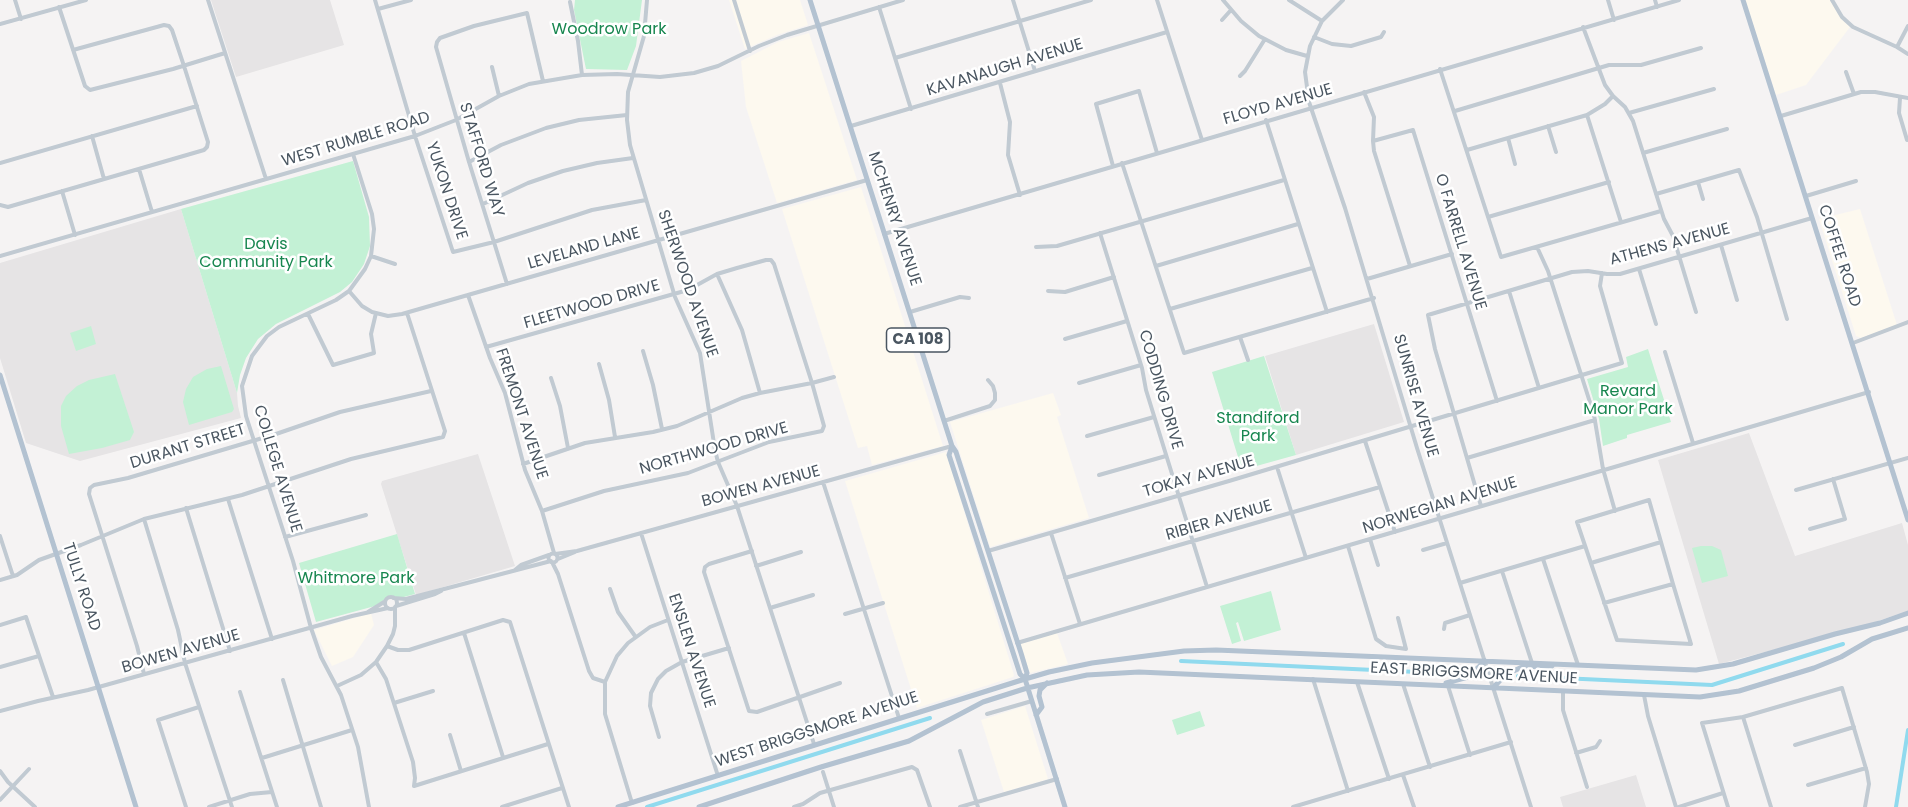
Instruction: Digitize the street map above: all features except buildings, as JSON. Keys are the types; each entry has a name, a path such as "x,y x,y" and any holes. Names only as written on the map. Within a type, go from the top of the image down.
{"main road":[{"name":"MCHENRY AVENUE","path":"810,0 1027,673 1024,679"},
{"name":"COFFEE ROAD","path":"1743,0 1908,520"},
{"name":"TULLY ROAD","path":"0,375 136,807"},
{"name":"MCHENRY AVENUE","path":"952,446 949,455 1020,674 1028,688 1065,807"},
{"name":"EAST BRIGGSMORE AVENUE","path":"1024,679 1092,663 1209,650 1684,670 1715,668 1880,623 1908,613"},
{"name":"EAST BRIGGSMORE AVENUE","path":"1028,688 1087,675 1139,672 1700,697 1739,691 1814,668 1841,657 1872,639 1908,628"},
{"path":"1427,685 1449,683 1468,677 1485,661"},
{"path":"1494,688 1505,675 1520,668 1530,666 1546,668 1556,664"},
{"name":"WEST BRIGGSMORE AVENUE","path":"618,807 1024,679"},
{"path":"1036,715 1042,707 1040,690 1047,683"},
{"path":"699,807 909,741 928,733 971,707 1028,688"}],"street":[{"path":"15,0 21,19"},
{"path":"0,24 86,0"},
{"path":"208,0 266,179"},
{"name":"YUKON DRIVE","path":"375,0 415,136 453,252 494,242"},
{"path":"378,9 411,0"},
{"name":"SHERWOOD AVENUE","path":"647,0 644,36 632,74 627,115 633,158 674,294 700,353 718,462 737,506 814,744"},
{"path":"734,0 750,51"},
{"name":"WEST RUMBLE ROAD","path":"0,256 415,136 456,120 499,96 543,81 582,75 632,74 660,77 694,73 718,66 787,34 903,0"},
{"path":"1013,0 1035,71"},
{"path":"895,58 1091,0"},
{"path":"1157,0 1202,140"},
{"path":"1223,0 1249,29 1286,50 1307,56"},
{"path":"1289,0 1322,21"},
{"name":"SUNRISE AVENUE","path":"1343,0 1322,21 1307,56 1305,82 1310,108 1346,208 1439,518 1531,807"},
{"path":"1608,0 1614,20"},
{"path":"1655,0 1657,7"},
{"name":"FLOYD AVENUE","path":"884,234 1679,0"},
{"path":"1832,0 1842,17 1853,27 1908,54"},
{"path":"570,2 582,75"},
{"path":"59,8 85,86 88,89 92,90 184,66 225,53"},
{"path":"879,8 911,109"},
{"path":"1222,20 1231,10"},
{"name":"STAFFORD WAY","path":"507,284 456,120 436,42 440,38 474,26 527,13 543,81"},
{"path":"1,206 8,207 204,150 207,147 208,142 184,66 172,30 168,25 73,50"},
{"path":"1897,47 1908,26"},
{"path":"1583,27 1605,85 1629,113 1661,211 1673,236 1696,312"},
{"name":"KAVANAUGH AVENUE","path":"850,127 1167,32"},
{"path":"1314,38 1332,44 1351,46 1381,37 1384,32"},
{"path":"1240,76 1265,39"},
{"path":"1455,111 1614,64 1641,65 1701,48"},
{"path":"492,67 499,96"},
{"path":"1440,69 1501,257 1661,211"},
{"path":"1846,72 1854,94"},
{"path":"1000,83 1010,122 1008,155 1020,195"},
{"path":"1629,113 1714,88"},
{"path":"1113,166 1096,104 1139,91 1157,153"},
{"path":"1364,92 1374,117 1372,141 1374,150 1410,266"},
{"path":"1781,117 1854,94 1875,92 1908,98"},
{"path":"1467,150 1587,114 1613,96"},
{"path":"1900,98 1899,113 1907,140"},
{"path":"0,163 196,106"},
{"path":"1587,114 1621,222"},
{"path":"469,162 517,138 546,128 587,119 627,115"},
{"path":"1266,120 1326,312"},
{"path":"1548,126 1556,152"},
{"path":"1643,153 1727,129"},
{"name":"O FARRELL AVENUE","path":"1372,141 1413,130 1497,401"},
{"path":"92,136 104,179"},
{"path":"1508,138 1515,164"},
{"name":"COLLEGE AVENUE","path":"353,154 374,221 371,256 361,276 349,291 279,327 267,336 252,356 242,386 244,405 311,628 321,657 337,686 360,754 369,807"},
{"path":"482,204 546,176 581,166 633,158"},
{"path":"1122,163 1184,353 1374,298"},
{"path":"139,169 152,212"},
{"path":"1656,194 1739,170 1762,233 1787,320"},
{"name":"LEVELAND LANE","path":"376,313 388,316 407,313 867,180"},
{"path":"1036,247 1057,246 1284,180"},
{"path":"1806,196 1856,181"},
{"path":"1488,217 1609,182"},
{"path":"1698,182 1704,199"},
{"path":"62,191 75,234"},
{"path":"494,242 592,210 646,200"},
{"name":"ATHENS AVENUE","path":"1454,414 1435,349 1428,315 1580,272 1620,274 1813,217"},
{"path":"1156,266 1298,224"},
{"name":"CODDING DRIVE","path":"1100,233 1142,365 1146,390 1207,587"},
{"path":"1721,245 1737,300"},
{"path":"1538,247 1551,279 1582,375 1595,420 1603,469 1615,511"},
{"path":"1367,279 1452,254"},
{"path":"371,256 394,264"},
{"name":"FLEETWOOD DRIVE","path":"486,347 674,294 695,287 717,274 771,260 812,383"},
{"path":"1170,309 1312,268"},
{"path":"1639,268 1656,324"},
{"name":"TOKAY AVENUE","path":"988,551 1622,363 1600,286 1602,273"},
{"path":"717,274 742,330 760,393"},
{"path":"1048,291 1065,292 1114,277"},
{"path":"308,314 333,365 374,353 371,334 376,313 362,306 349,291"},
{"path":"1509,291 1539,388"},
{"name":"FREMONT AVENUE","path":"468,295 505,393 523,464 542,511 552,554"},
{"path":"910,312 960,297 969,298"},
{"path":"0,580 13,576 39,560 144,519 228,499 351,459 441,438 445,431 407,313"},
{"path":"1065,339 1128,321"},
{"path":"1853,343 1908,322"},
{"path":"1240,337 1248,360"},
{"path":"643,351 662,429"},
{"path":"1665,352 1693,443"},
{"path":"598,364 609,400 615,437"},
{"path":"1079,383 1142,365"},
{"path":"523,464 568,448 677,426 742,398 834,377"},
{"path":"551,378 558,396 568,448"},
{"path":"944,421 990,406 995,400 995,393 988,380"},
{"name":"NORTHWOOD DRIVE","path":"542,511 595,494 675,476 769,442 816,434 823,430 824,426 812,383"},
{"name":"DURANT STREET","path":"103,536 89,494 90,488 94,485 254,440 340,412 431,391"},
{"name":"NORWEGIAN AVENUE","path":"1017,642 1869,392"},
{"path":"1454,414 1481,506"},
{"path":"1087,436 1154,417"},
{"path":"1467,458 1595,420"},
{"path":"1365,441 1395,532"},
{"name":"BOWEN AVENUE","path":"441,590 554,561 577,551 952,446"},
{"path":"1099,475 1166,456"},
{"path":"1796,490 1908,458"},
{"path":"1277,467 1306,558"},
{"path":"1810,529 1845,519 1833,479"},
{"path":"824,482 898,718"},
{"name":"RIBIER AVENUE","path":"1065,578 1380,487"},
{"path":"228,499 272,639"},
{"path":"1649,500 1691,644 1617,640 1577,522 1615,511 1649,500"},
{"path":"186,508 230,651"},
{"path":"285,537 366,515"},
{"path":"144,519 175,620 185,663 232,807"},
{"path":"1051,532 1080,624"},
{"name":"ENSLEN AVENUE","path":"641,533 718,776"},
{"path":"0,536 13,576"},
{"path":"103,536 144,674"},
{"path":"1370,539 1378,565"},
{"path":"1591,563 1661,542"},
{"path":"1424,550 1447,543"},
{"path":"1348,546 1376,639 1386,646 1406,649 1398,618"},
{"path":"1460,583 1585,546"},
{"name":"BOWEN AVENUE","path":"515,570 521,565 552,554 577,551"},
{"path":"752,551 709,564 704,569 748,709 757,712 840,683"},
{"path":"756,566 801,552"},
{"path":"552,554 549,559 554,561"},
{"path":"552,554 589,671 593,678 605,682"},
{"path":"1543,559 1578,665"},
{"path":"1502,571 1532,663"},
{"path":"1604,603 1673,584"},
{"path":"610,589 618,612 635,636"},
{"path":"367,612 388,598 406,598 441,590"},
{"path":"367,612 396,607 441,590"},
{"path":"770,608 813,595"},
{"path":"337,686 361,675 376,662 387,646 395,628 397,603 393,598"},
{"path":"385,602 395,620"},
{"path":"845,614 883,603"},
{"name":"BOWEN AVENUE","path":"0,711 99,687 367,612"},
{"path":"1444,629 1445,623 1470,615"},
{"path":"0,625 26,617 53,698"},
{"path":"387,646 398,650 409,650 508,620 512,626 569,807"},
{"path":"632,803 604,714 605,682 617,656 635,636 668,620"},
{"path":"464,633 503,757"},
{"path":"659,738 651,712 651,693 661,675 682,662 729,648"},
{"path":"0,667 39,656"},
{"path":"376,662 386,679 413,762 414,786 548,744"},
{"path":"283,680 321,807"},
{"path":"1312,680 1348,791"},
{"path":"1358,682 1389,779"},
{"path":"1403,684 1430,767"},
{"path":"1448,686 1470,755"},
{"path":"1728,807 1702,723 1743,717 1842,688 1869,783 1865,807"},
{"path":"394,703 433,691"},
{"path":"240,692 277,807"},
{"path":"1563,692 1563,710 1587,787"},
{"path":"1644,695 1648,716 1678,807 1724,793"},
{"path":"987,714 1032,701"},
{"path":"186,807 158,720 199,707"},
{"path":"1743,717 1771,807"},
{"path":"1795,745 1854,727"},
{"path":"262,758 352,730"},
{"path":"450,735 461,771"},
{"path":"1576,753 1596,747 1600,741"},
{"path":"1293,807 1511,742"},
{"path":"960,751 978,807"},
{"path":"794,807 820,793 915,767 930,807"},
{"path":"1808,785 1866,768"},
{"path":"0,800 29,770"},
{"path":"0,771 35,807"},
{"path":"823,772 834,807"},
{"path":"1403,775 1413,807"},
{"path":"960,807 1057,779"},
{"path":"502,807 562,788"},
{"path":"209,807 257,792 272,792"}],"shaded area":[{"path":"211,0 330,0 344,45 236,77"},
{"path":"729,0 800,0 808,25 745,49"},
{"path":"1745,0 1830,0 1840,17 1850,27 1806,85 1776,95"},
{"path":"809,33 857,180 777,203 746,107 741,61 778,42"},
{"path":"861,187 943,446 872,465 867,446 858,448 782,209"},
{"path":"181,209 237,393 241,418 80,461 26,443 0,358 0,263"},
{"path":"1860,209 1897,325 1861,338 1856,336 1819,219"},
{"path":"1374,324 1404,422 1296,455 1265,356"},
{"path":"1053,393 1061,415 1057,417 1089,518 990,547 950,422"},
{"path":"1749,433 1795,556 1902,523 1908,545 1908,611 1857,628 1719,664 1658,460"},
{"path":"946,452 1014,675 917,708 845,481"},
{"path":"478,454 515,566 416,595 381,484 382,481"},
{"path":"371,613 374,625 353,657 332,666 314,630"},
{"path":"1057,633 1068,664 1030,673 1020,644"},
{"path":"1025,706 1048,779 1004,792 981,720"},
{"path":"1636,775 1646,807 1563,807 1560,797"}],"green space":[{"name":"Woodrow Park","path":"575,0 642,0 636,46 627,70 586,69 574,10"},
{"name":"Davis Community Park","path":"353,161 369,217 370,246 364,264 352,282 340,292 276,324 258,339 246,358 237,393 181,209"},
{"path":"91,326 96,344 76,351 70,333"},
{"name":"Revard Manor Park","path":"1648,349 1671,422 1627,435 1627,438 1603,446 1599,419 1587,379 1628,367 1626,357"},
{"name":"Standiford Park","path":"1264,356 1296,455 1242,470 1212,372"},
{"path":"221,366 234,409 232,412 189,425 183,402 186,389 193,377 207,369"},
{"path":"115,374 134,432 130,440 69,454 61,426 61,406 66,396 77,386 89,380"},
{"name":"Whitmore Park","path":"397,534 415,594 400,598 390,596 375,606 316,622 299,563"},
{"path":"1712,546 1721,550 1728,576 1702,583 1692,548"},
{"path":"1271,591 1281,630 1244,641 1238,622 1236,623 1241,641 1232,644 1220,606"},
{"path":"1200,711 1205,726 1177,735 1172,720"}],"waterway":[{"path":"1518,676 1712,685 1843,644"},
{"path":"1181,661 1460,674"},
{"path":"647,807 930,718"},
{"path":"1896,807 1908,730"}]}
